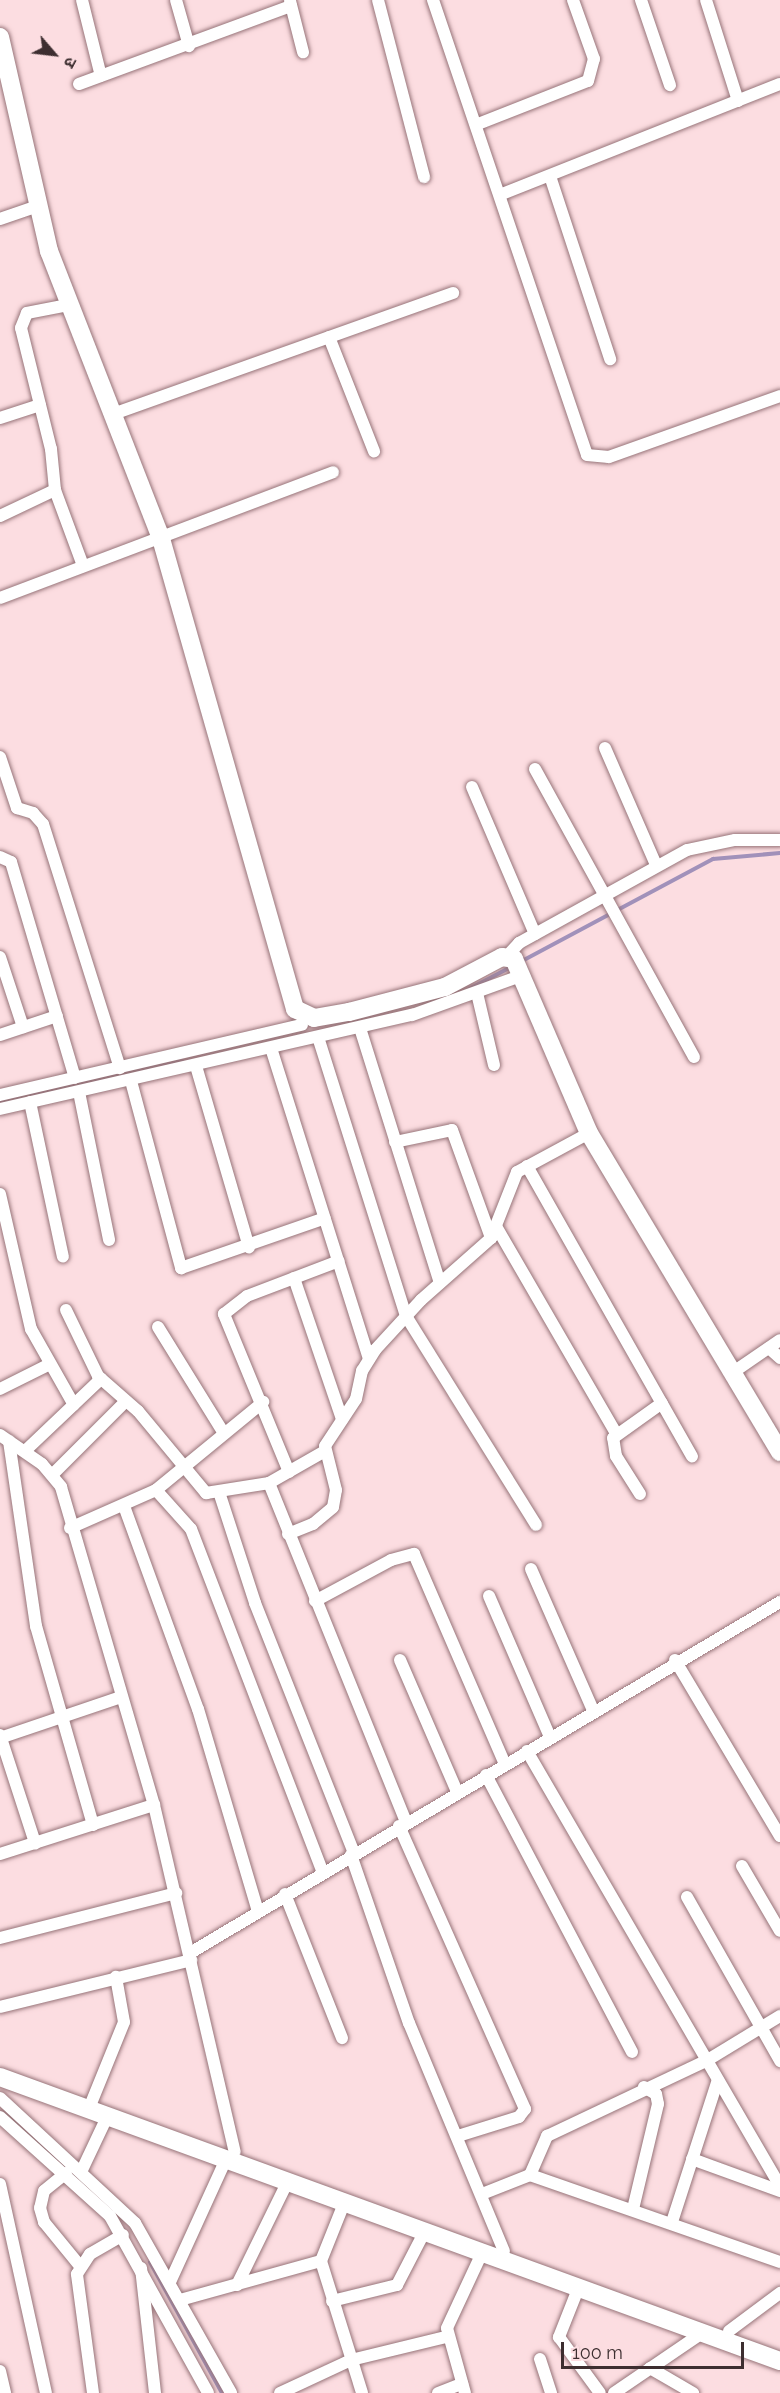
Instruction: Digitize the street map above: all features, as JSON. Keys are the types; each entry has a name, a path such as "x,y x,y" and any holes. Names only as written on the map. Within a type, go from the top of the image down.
{"street":[{"path":"82,0 101,76"},
{"path":"176,0 189,46"},
{"path":"378,0 424,177"},
{"path":"433,0 502,194 552,364 591,458 609,457 780,396"},
{"path":"478,124 588,81 594,59 573,0"},
{"path":"640,0 670,85"},
{"path":"706,0 738,101"},
{"path":"79,84 189,46 291,3 303,52"},
{"path":"0,37 38,206 68,305 116,412 160,535 289,994 303,1029 318,1037 360,1028 477,993 516,966 535,934 608,908 656,865 704,844 780,840"},
{"path":"502,194 780,84"},
{"path":"550,176 609,359"},
{"path":"0,219 38,206"},
{"path":"116,412 453,293"},
{"path":"68,305 27,313 21,320 40,405 55,490 82,563"},
{"path":"329,337 374,451"},
{"path":"0,418 40,405"},
{"path":"0,598 82,563 333,472"},
{"path":"0,516 55,490"},
{"path":"605,748 656,865"},
{"path":"0,757 18,808 33,813 43,824 120,1068"},
{"path":"535,769 608,908 694,1057"},
{"path":"472,787 535,934"},
{"path":"0,857 11,862 75,1078"},
{"path":"0,957 23,1027"},
{"path":"0,1095 303,1029 348,1012 516,966"},
{"path":"516,966 589,1132 780,1452"},
{"path":"477,993 495,1065"},
{"path":"0,1035 57,1016"},
{"path":"360,1028 440,1283"},
{"path":"0,1108 131,1081 271,1048 303,1029"},
{"path":"318,1037 406,1316 536,1525"},
{"path":"271,1048 369,1359"},
{"path":"196,1066 249,1247"},
{"path":"131,1081 178,1264 190,1269 326,1218"},
{"path":"79,1092 110,1239"},
{"path":"30,1102 63,1257"},
{"path":"395,1142 452,1130 494,1233 616,1433 614,1450 640,1494"},
{"path":"66,1310 101,1379 125,1402 206,1493 220,1495 269,1483 326,1451 342,1419 358,1396 369,1359 406,1316 494,1233 512,1179 526,1166 589,1132"},
{"path":"526,1166 692,1456"},
{"path":"0,1194 5,1241 27,1314 48,1365 74,1405"},
{"path":"289,1472 224,1314 234,1303 339,1261"},
{"path":"294,1278 342,1419"},
{"path":"158,1327 223,1432"},
{"path":"732,1373 780,1340"},
{"path":"769,1348 780,1358"},
{"path":"1,1387 48,1365"},
{"path":"24,1451 101,1379"},
{"path":"53,1474 125,1402"},
{"path":"70,1528 156,1490 182,1465 262,1402"},
{"path":"616,1433 662,1403"},
{"path":"5,1438 53,1474 61,1487 70,1528 154,1805 191,1956 230,2156 170,2282"},
{"path":"5,1438 22,1552 60,1717 93,1824"},
{"path":"288,1534 313,1524 333,1507 336,1490 326,1451"},
{"path":"269,1483 403,1824 525,2109 519,2117 458,2136"},
{"path":"156,1490 191,1529 323,1872"},
{"path":"220,1495 255,1603 352,1854 409,2023 504,2251"},
{"path":"124,1506 198,1709 258,1911"},
{"path":"315,1601 391,1560 414,1554 505,1764"},
{"path":"531,1569 593,1710"},
{"path":"489,1596 550,1737"},
{"path":"0,2007 191,1956 285,1894 527,1751 675,1660 780,1602"},
{"path":"400,1660 458,1792"},
{"path":"675,1660 780,1836"},
{"path":"35,1843 0,1737 121,1697"},
{"path":"527,1751 780,2186"},
{"path":"486,1775 632,2052"},
{"path":"0,1854 154,1805"},
{"path":"742,1866 780,1931"},
{"path":"0,1938 176,1893"},
{"path":"285,1894 342,2038"},
{"path":"687,1897 780,2061"},
{"path":"92,2101 124,2022 116,1977"},
{"path":"530,2175 547,2136 644,2087 706,2061 780,2016"},
{"path":"0,2068 92,2101 288,2181 780,2361"},
{"path":"0,2077 107,2117 230,2156 780,2348"},
{"path":"672,2222 718,2080"},
{"path":"633,2209 658,2103 656,2094 644,2087"},
{"path":"0,2098 82,2170 135,2223 231,2393"},
{"path":"0,2117 66,2173 123,2235 208,2393"},
{"path":"82,2170 107,2117"},
{"path":"692,2159 780,2191"},
{"path":"66,2173 44,2191 40,2208 44,2222 80,2266 93,2393"},
{"path":"482,2194 530,2175 672,2222 780,2262"},
{"path":"237,2285 288,2181"},
{"path":"0,2184 46,2393"},
{"path":"345,2202 321,2261 362,2393"},
{"path":"332,2301 397,2285 425,2231"},
{"path":"80,2266 123,2235"},
{"path":"438,2393 463,2389 446,2337 456,2300 482,2253"},
{"path":"180,2300 321,2261"},
{"path":"140,2264 155,2393"},
{"path":"578,2289 559,2337 600,2393"},
{"path":"729,2331 780,2293"},
{"path":"614,2393 702,2333"},
{"path":"280,2393 351,2360 446,2337"},
{"path":"540,2359 551,2393"},
{"path":"650,2368 693,2393"},
{"path":"0,2371 5,2393"}],"waterway":[{"path":"522,961 713,859 780,853"},
{"path":"469,989 513,966"},
{"path":"0,1101 183,1061"},
{"path":"150,2262 222,2393"}]}
